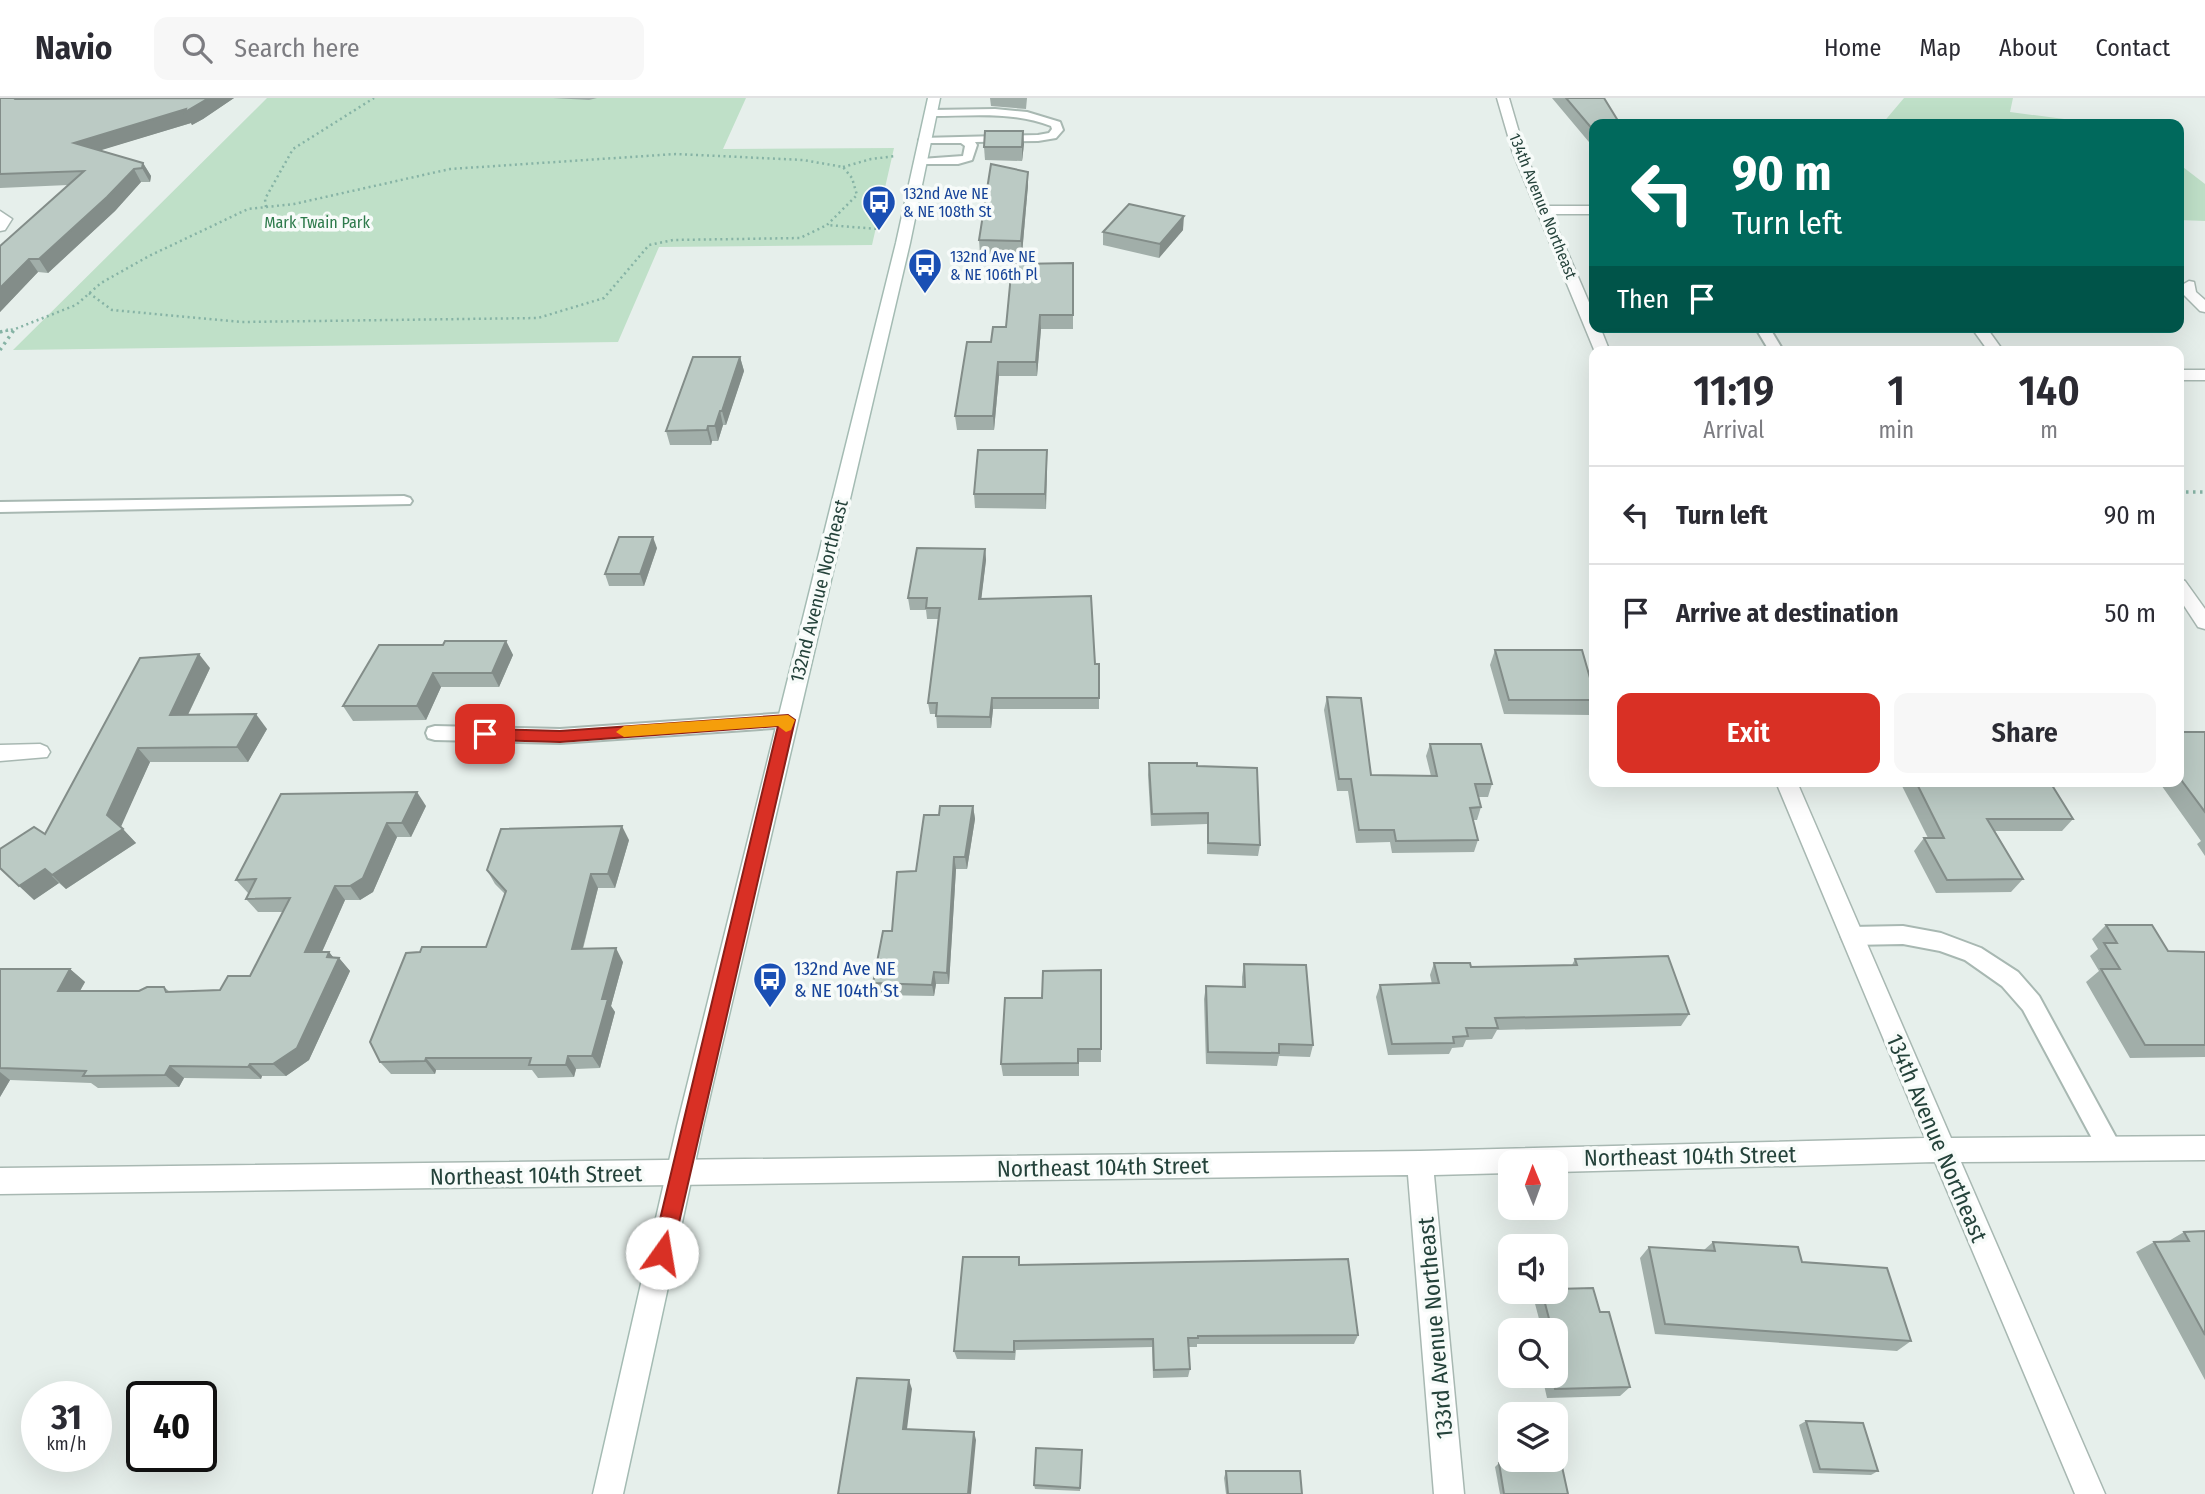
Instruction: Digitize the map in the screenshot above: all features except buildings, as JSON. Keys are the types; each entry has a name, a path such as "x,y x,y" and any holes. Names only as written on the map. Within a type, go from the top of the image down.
{"street":[{"path":"122,98 132,98"},
{"name":"134th Avenue Northeast","path":"1503,98 1518,153 1589,319"},
{"name":"132nd Avenue Northeast","path":"607,1494 680,1173 933,105"},
{"path":"1543,210 1589,210"},
{"path":"0,215 5,219 0,227"},
{"path":"2189,285 2189,293 2205,308"},
{"path":"2184,375 2205,375"},
{"path":"2192,606 2205,622"},
{"path":"0,753 40,752"},
{"name":"134th Avenue Northeast","path":"1788,787 2090,1494"},
{"name":"Northeast 104th Street","path":"0,1181 1420,1163 1942,1150 2205,1148"},
{"name":"133rd Avenue Northeast","path":"1420,1163 1449,1494"}],"lane":[{"path":"922,153 965,140 1038,138 1052,136 1058,130 1056,124 1045,119 933,105"},
{"path":"922,153 958,161 968,158 972,152 971,145 965,140"},
{"path":"0,507 404,501"},
{"path":"435,733 560,736 788,720"},
{"path":"1851,936 1903,935 1941,942 1973,954 2010,979 2031,1003 2110,1149"}],"path":[{"path":"266,207 265,199 293,149 374,98"},
{"path":"0,332 15,329 76,304 101,283 149,256 248,209 294,204 450,169 676,154 803,160 843,167 872,159 922,153"},
{"path":"89,293 112,310 242,322 538,318 604,298 649,245 673,240 800,238 827,225 857,195 852,178 843,167"},
{"path":"827,225 878,229"},
{"path":"0,350 15,329"},
{"path":"2184,492 2205,492"}],"green space":[{"name":"Mark Twain Park","path":"267,98 746,98 723,149 894,148 872,245 659,247 618,342 13,350"},
{"path":"1904,98 2013,98 2010,112 2064,119 1886,119"},
{"path":"2184,168 2205,184 2205,221 2184,220"}],"slow traffic":[{"path":"624,732 788,720 786,726"}],"place":[{"name":"132nd Ave NE & NE 108th St","path":"879,232"},
{"name":"132nd Ave NE & NE 106th Pl","path":"925,295"},
{"name":"132nd Ave NE & NE 104th St","path":"770,1009"}],"route":[{"path":"485,734 560,736 788,720 662,1253"}]}
